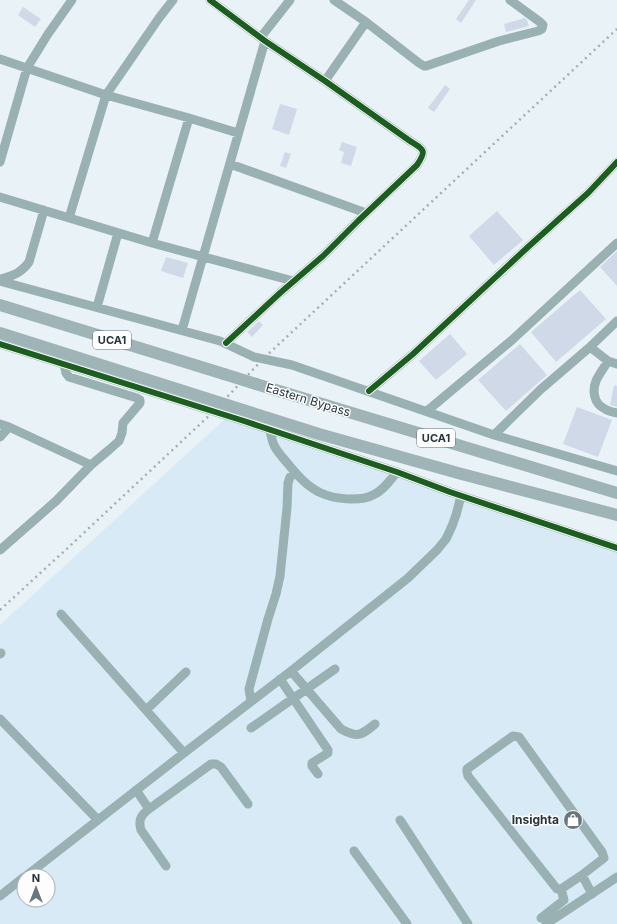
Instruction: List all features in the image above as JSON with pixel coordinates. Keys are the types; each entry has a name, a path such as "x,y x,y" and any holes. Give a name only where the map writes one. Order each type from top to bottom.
{"main road":[{"name":"Eastern Bypass","path":"0,305 617,493"},
{"path":"0,333 319,434 617,515"}],"street":[{"path":"0,162 27,68 48,34 72,0"},
{"path":"69,218 106,95 173,0"},
{"path":"210,0 263,39 422,148 423,151 422,157 416,165 323,256 226,343"},
{"path":"182,330 230,164 263,39 290,0"},
{"path":"334,0 424,66 429,66 498,41 542,29 543,25 540,22 510,0"},
{"path":"325,81 366,22"},
{"path":"0,59 106,95 238,133"},
{"path":"152,243 189,118"},
{"path":"369,391 413,354 522,252 588,193 617,162"},
{"path":"230,164 366,213"},
{"path":"0,197 152,243 294,281"},
{"path":"0,280 16,274 23,270 26,266 44,210"},
{"path":"97,307 118,233"},
{"path":"427,412 512,340 617,243"},
{"path":"0,280 220,340 254,357 292,365 494,434 617,471"},
{"path":"494,434 540,390 615,325"},
{"path":"0,344 169,397 398,472 461,496 617,548"},
{"path":"590,346 608,361 617,364"},
{"path":"608,361 596,381 594,391 595,399 603,409 617,413"},
{"path":"0,550 56,501 91,465 119,441 122,433 123,422 140,403 140,400 137,398 69,376 66,373 64,364"},
{"path":"0,437 5,426 91,465"},
{"path":"270,430 275,448 295,473 306,483 321,493 356,499 373,496 398,472"},
{"path":"251,701 249,689 280,576 288,483 290,477 295,473"},
{"path":"37,868 251,701 292,671 408,578 437,550 446,539 456,515 461,496"},
{"path":"61,614 184,753"},
{"path":"252,728 335,669"},
{"path":"292,671 341,729 350,733 359,734 364,733 375,724"},
{"path":"146,710 186,672"},
{"path":"280,679 328,750 328,753 312,763 312,766 318,774"},
{"path":"0,719 98,820"},
{"path":"513,736 519,737 602,852 604,858 582,876 561,889 557,889 519,842 467,772 467,769 513,736"},
{"path":"166,866 139,825 143,814 149,808 211,764 221,766 248,804"},
{"path":"136,790 149,808"},
{"path":"400,820 468,924"},
{"path":"354,851 407,924"},
{"path":"582,876 592,894"},
{"path":"543,921 592,894 617,877"},
{"path":"0,896 16,884"},
{"path":"543,921 564,900 561,889"}],"shaded area":[{"path":"227,417 617,549 617,924 0,924 0,625"}],"building":[{"path":"469,0 476,0 461,23 456,19"},
{"path":"23,7 41,19 35,27 18,15"},
{"path":"525,18 529,26 506,32 504,24"},
{"path":"445,85 450,89 434,112 428,108"},
{"path":"280,104 297,109 289,135 272,129"},
{"path":"342,142 357,147 351,166 341,163 344,152 339,150"},
{"path":"285,152 291,154 286,168 280,166"},
{"path":"497,211 523,240 494,265 469,236"},
{"path":"617,251 617,286 600,267"},
{"path":"166,257 188,263 183,278 161,271"},
{"path":"580,290 606,319 556,362 531,332"},
{"path":"259,321 263,325 252,337 247,332"},
{"path":"450,334 467,354 436,380 419,361"},
{"path":"520,344 547,375 506,411 478,380"},
{"path":"614,385 617,386 617,407 610,405"},
{"path":"577,407 612,420 598,457 563,444"}],"railway":[{"path":"0,610 213,412 263,359 617,29"}],"cycle path":[{"path":"210,0 265,41 418,146 423,153 417,165 323,256 226,343"},
{"path":"369,391 413,354 588,193 617,162"},
{"path":"0,344 244,421 617,548"}],"place":[{"name":"Insighta","path":"573,820"}]}
